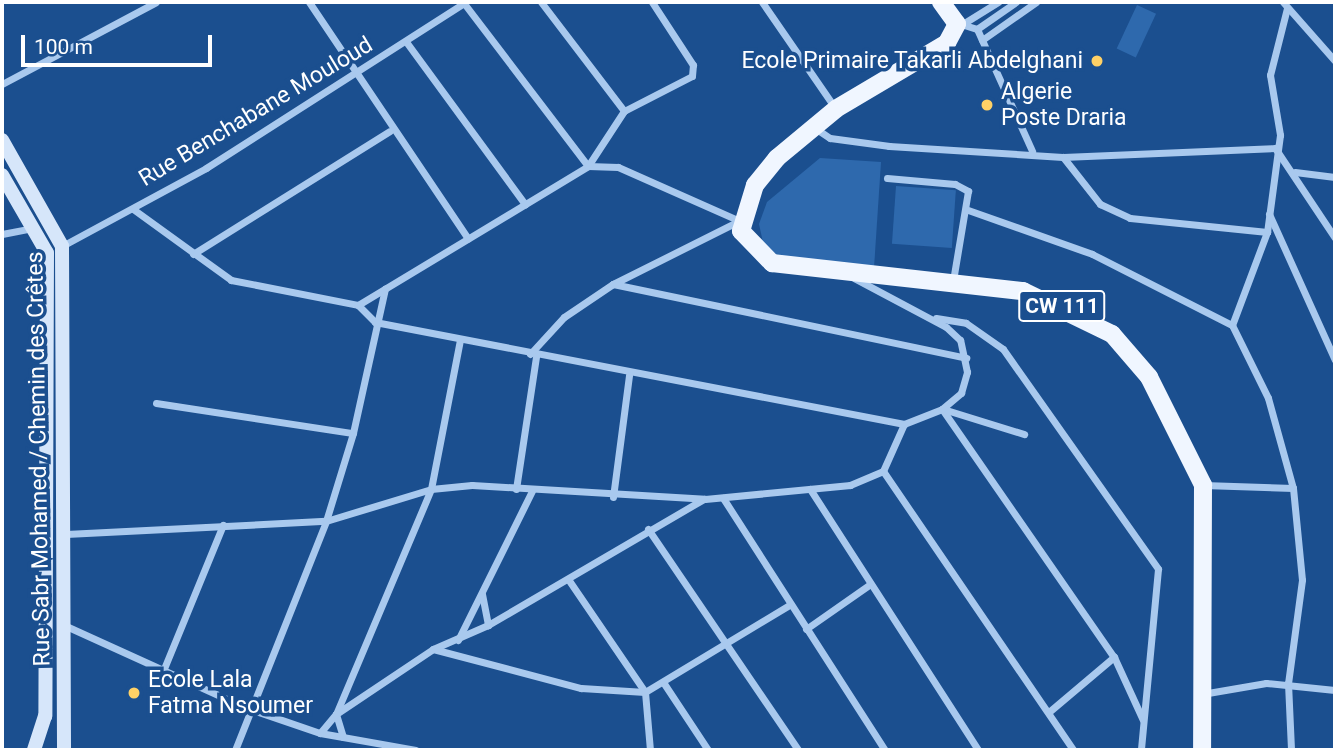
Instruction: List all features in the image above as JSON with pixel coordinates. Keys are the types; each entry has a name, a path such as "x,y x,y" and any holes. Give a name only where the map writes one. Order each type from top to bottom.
{"main road":[{"path":"740,220 755,185 836,109 939,49 960,24 942,2"},
{"name":"Rue Sabr Mohamed / Chemin des Crêtes","path":"2,140 62,246 66,534 64,750"},
{"path":"2,175 47,253 45,716 34,750 64,750"},
{"name":"CW 111","path":"740,220 748,244 772,263 844,273 953,281 1023,291 1112,334 1149,377 1203,485 1202,750"}],"street":[{"path":"2,84 153,2"},
{"path":"309,2 390,131 468,239"},
{"path":"464,2 588,166"},
{"name":"Rue Benchabane Mouloud","path":"62,246 133,209 407,43 464,2"},
{"path":"541,2 624,111"},
{"path":"358,305 588,166 624,111 694,71 652,2"},
{"path":"762,2 836,109"},
{"path":"960,24 998,2"},
{"path":"977,29 1016,2"},
{"path":"982,40 1036,2"},
{"path":"1285,5 1335,59"},
{"path":"1232,326 1267,232 1275,148 1280,135 1270,75 1285,5"},
{"path":"960,24 977,29 1032,151"},
{"path":"407,43 525,204"},
{"path":"815,128 830,138 889,146 1032,151 1063,157 1275,148"},
{"path":"193,254 390,131"},
{"path":"1275,148 1295,172 1335,238"},
{"path":"1063,157 1100,204 1130,218 1267,232"},
{"path":"588,166 618,167 713,214 740,220"},
{"path":"1295,172 1335,177"},
{"path":"887,178 964,187 968,210 953,281"},
{"path":"133,209 231,280 358,305 375,323 629,375 904,424 942,409 961,393 966,358 960,341 932,317 844,273"},
{"path":"968,210 1082,250 1232,326 1268,398 1293,488 1302,580 1288,683 1292,750"},
{"path":"1269,213 1335,360"},
{"path":"516,489 533,354 564,317 613,284 740,220"},
{"path":"2,234 34,227"},
{"path":"613,284 966,358"},
{"path":"235,750 247,708 326,521 354,433 375,323 385,289"},
{"path":"932,317 966,323 1003,349 1158,569 1141,750"},
{"path":"344,737 336,714 431,489 460,341"},
{"path":"613,497 629,375"},
{"path":"156,402 354,433"},
{"path":"942,409 1114,657 1143,720"},
{"path":"942,409 1024,434"},
{"path":"66,534 223,524 326,521 431,489 516,489 613,497 705,499 850,485 883,471 904,424"},
{"path":"883,471 1050,711 1073,750"},
{"path":"1203,485 1293,488"},
{"path":"810,489 869,585 978,750"},
{"path":"446,653 458,640 533,491"},
{"path":"723,498 885,750"},
{"path":"320,733 336,714 433,649 488,625 648,529 705,499"},
{"path":"163,671 223,524"},
{"path":"648,529 728,642 798,750"},
{"path":"568,579 645,692 650,750"},
{"path":"807,629 869,585"},
{"path":"481,594 488,625"},
{"path":"433,649 581,688 645,692 791,604"},
{"path":"66,626 247,708 320,733 416,750"},
{"path":"1050,711 1114,657"},
{"path":"663,682 708,750"},
{"path":"1202,694 1288,683 1335,690"}],"shaded area":[{"path":"1137,5 1156,14 1136,57 1117,49"},
{"path":"820,158 881,162 874,268 788,261 764,247 759,224 767,202"},
{"path":"896,186 956,190 952,248 892,244"}],"place":[{"name":"Ecole Primaire Takarli Abdelghani","path":"1097,61"},
{"name":"Algerie Poste Draria","path":"987,105"},
{"name":"Ecole Lala Fatma Nsoumer","path":"134,693"}]}
